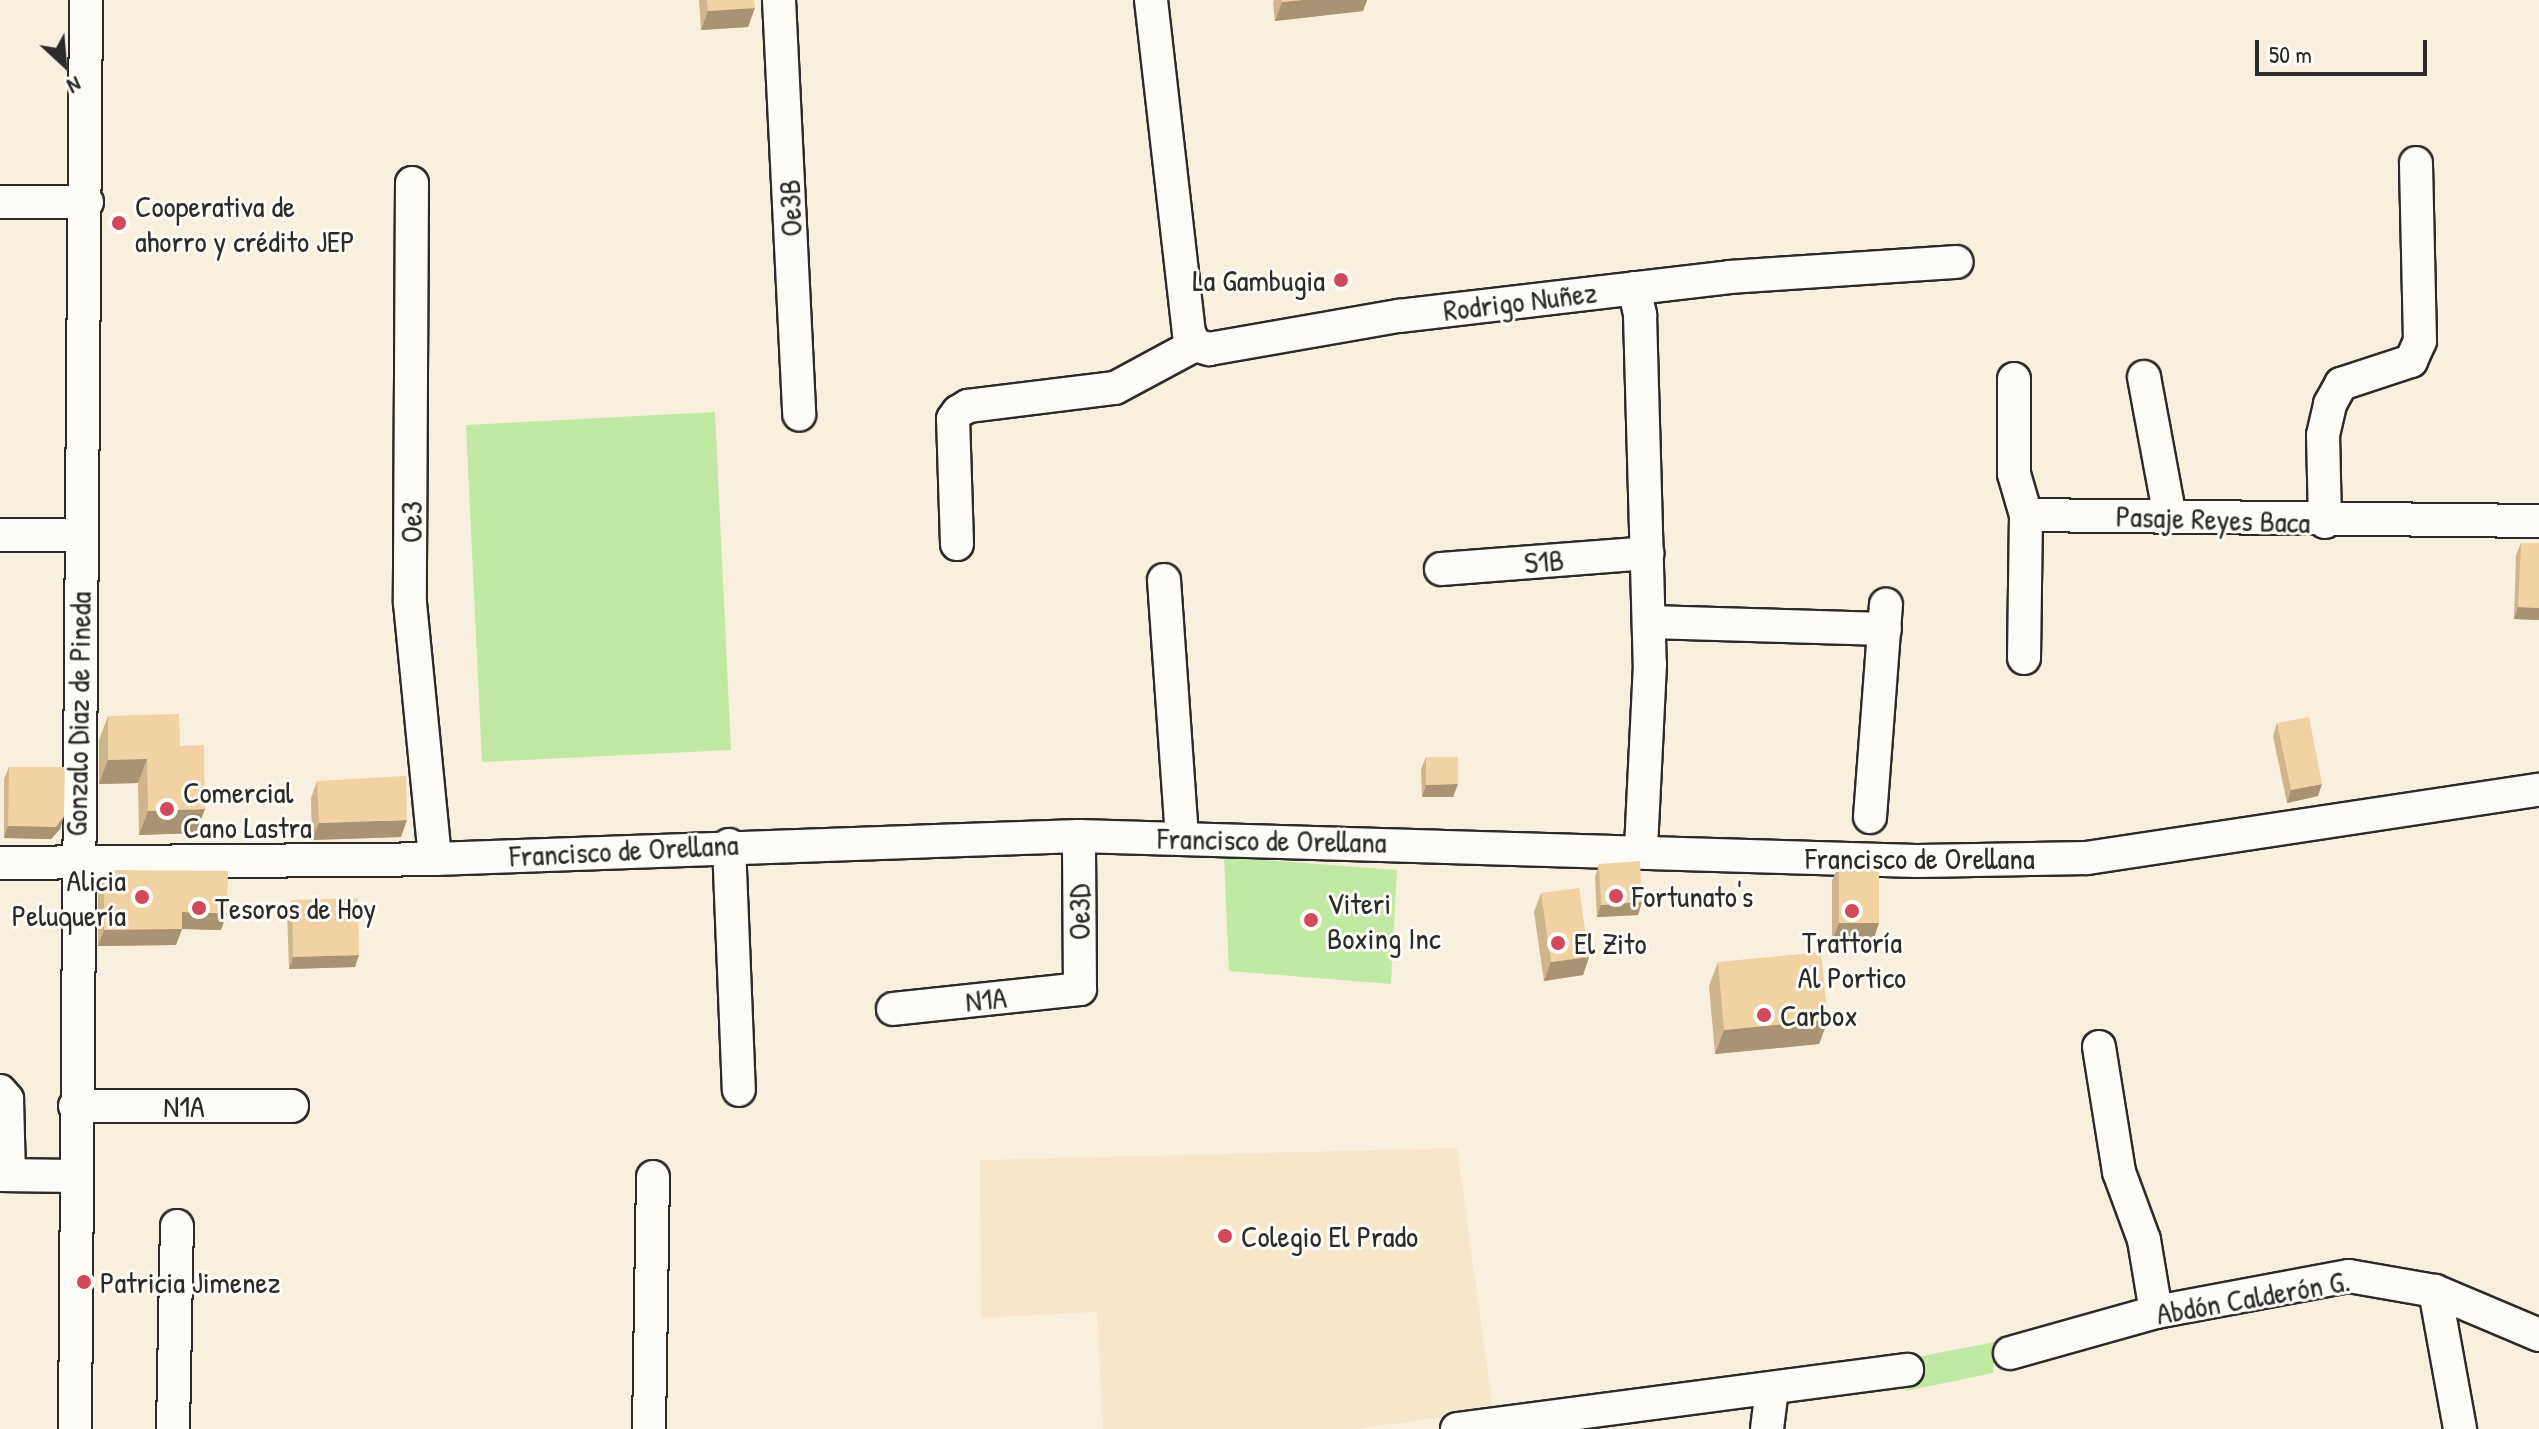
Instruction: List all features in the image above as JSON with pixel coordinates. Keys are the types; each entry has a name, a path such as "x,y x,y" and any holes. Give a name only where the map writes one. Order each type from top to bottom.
{"street":[{"name":"Gonzalo Diaz de Pineda","path":"75,1429 76,866 87,202 86,0"},
{"name":"Oe3B","path":"779,0 799,415"},
{"path":"957,544 953,419 958,412 968,406 1115,388 1195,345 1189,333 1151,0"},
{"path":"2325,522 2323,435 2335,394 2341,384 2365,372 2411,361 2420,341 2416,163"},
{"name":"Oe3","path":"412,183 410,603 435,859"},
{"path":"0,202 87,202"},
{"path":"1634,288 1957,262"},
{"name":"Rodrigo Nuñez","path":"1195,345 1209,349 1399,316 1634,288 1640,315 1649,622 1641,851"},
{"path":"2144,377 2170,517"},
{"path":"2014,379 2014,474 2026,515 2024,658"},
{"name":"Pasaje Reyes Baca","path":"2026,515 2325,522 2539,521"},
{"path":"0,535 80,535"},
{"name":"S1B","path":"1441,569 1647,553"},
{"path":"1164,580 1182,837"},
{"path":"1649,622 1886,617 1870,817"},
{"name":"Francisco de Orellana","path":"0,863 76,866 435,859 729,845 1079,836 1917,861 2087,858 2539,790"},
{"name":"Oe3D","path":"1079,836 1080,989"},
{"path":"729,845 739,1090"},
{"name":"N1A","path":"893,1009 1080,989"},
{"path":"2099,1047 2119,1172 2144,1240 2156,1312"},
{"path":"0,1091 7,1099 4,1175 75,1176"},
{"name":"N1A","path":"75,1106 292,1106"},
{"path":"649,1429 653,1177"},
{"path":"173,1429 177,1226"},
{"name":"Abdón Calderón G.","path":"2010,1353 2156,1312 2349,1276 2435,1291 2539,1335"},
{"path":"2435,1291 2460,1429"},
{"path":"1457,1429 1907,1370"},
{"path":"1767,1429 1772,1389"}],"shaded area":[{"name":"Colegio El Prado","path":"1457,1148 1493,1410 1356,1429 1103,1429 1097,1312 981,1318 980,1160"}],"green space":[{"path":"715,412 731,750 482,762 466,425"},
{"name":"Viteri Boxing Inc","path":"1224,857 1397,870 1391,984 1229,971"},
{"path":"1995,1342 1993,1373 1906,1391 1906,1359"}],"building":[{"path":"707,0 754,0 755,8 708,11"},
{"path":"2521,543 2539,543 2539,608 2518,607"},
{"path":"179,714 180,746 204,745 205,809 148,811 147,759 108,760 108,716"},
{"path":"2309,717 2322,784 2291,790 2277,723"},
{"path":"1426,757 1458,757 1458,784 1426,785"},
{"path":"9,767 65,767 64,816 56,827 8,826"},
{"path":"406,776 407,820 319,823 317,781"},
{"name":"Fortunato's","path":"1640,861 1642,902 1601,905 1599,864"},
{"path":"1879,862 1879,923 1839,923 1839,863"},
{"path":"112,870 228,871 227,913 182,912 182,929 104,930 104,875"},
{"path":"1579,888 1589,957 1551,962 1541,893"},
{"path":"358,898 359,955 293,957 292,900"},
{"path":"1821,952 1828,1020 1724,1030 1718,962"}],"place":[{"name":"Cooperativa de ahorro y crédito JEP","path":"119,223"},
{"name":"La Gambugia","path":"1341,280"},
{"name":"Comercial Cano Lastra","path":"167,809"},
{"name":"Fortunato's","path":"1616,896"},
{"name":"Alicia Peluquería","path":"142,897"},
{"name":"Tesoros de Hoy","path":"199,908"},
{"name":"Trattoría Al Portico","path":"1852,911"},
{"name":"Viteri Boxing Inc","path":"1311,920"},
{"name":"El Zito","path":"1558,943"},
{"name":"Carbox","path":"1764,1015"},
{"name":"Colegio El Prado","path":"1225,1236"},
{"name":"Patricia Jimenez","path":"84,1282"}]}
